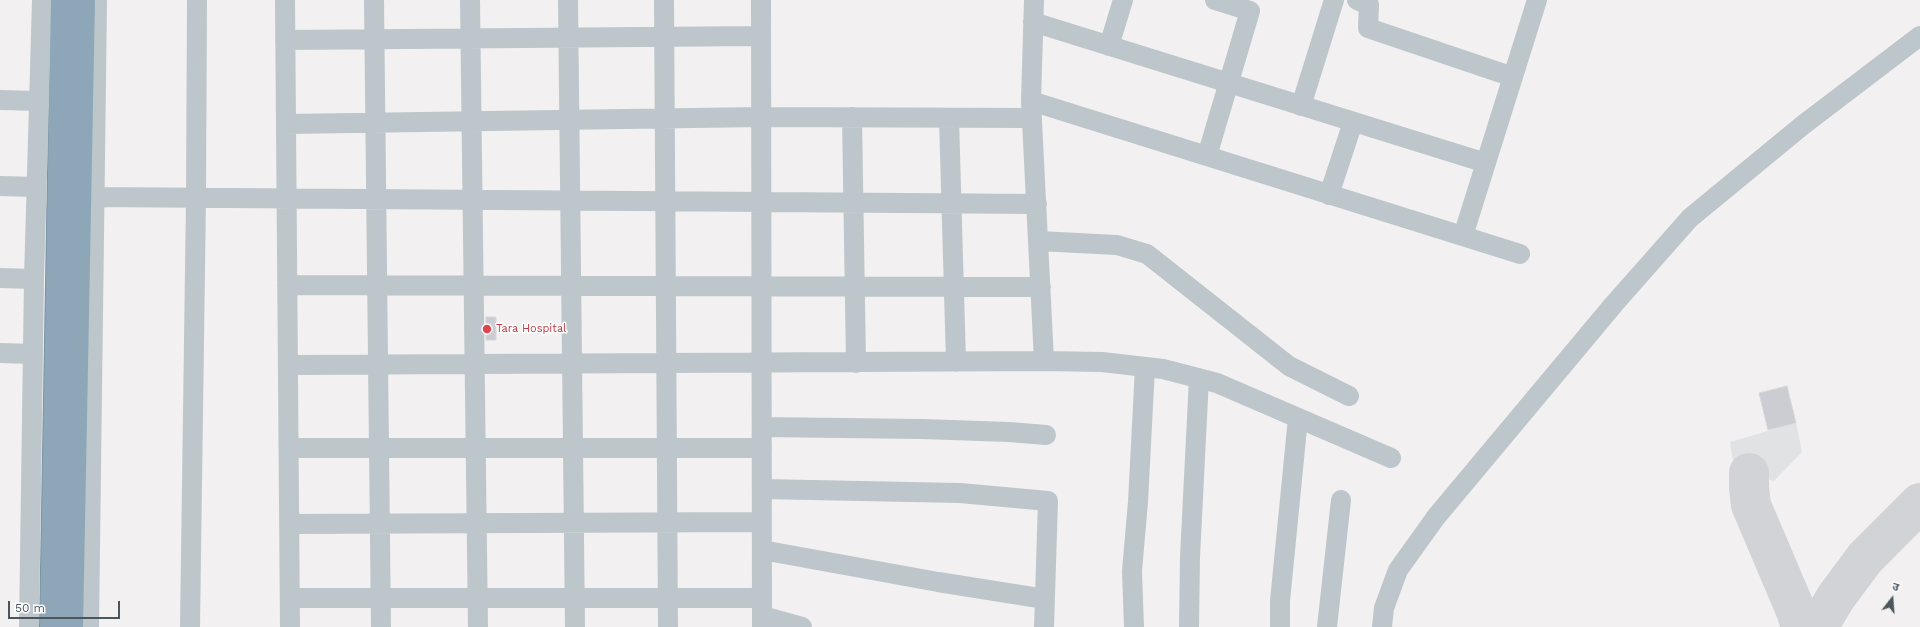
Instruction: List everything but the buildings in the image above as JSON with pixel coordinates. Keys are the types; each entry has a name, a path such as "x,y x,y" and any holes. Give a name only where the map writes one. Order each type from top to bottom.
{"highway":[{"path":"50,627 62,0"},
{"path":"72,627 86,196 84,0"}],"street":[{"path":"29,627 32,354 42,0"},
{"path":"89,627 86,196 97,0"},
{"path":"190,627 196,198 197,0"},
{"path":"285,0 290,627"},
{"path":"374,0 381,627"},
{"path":"470,0 478,627"},
{"path":"568,0 575,627"},
{"path":"664,0 668,627"},
{"path":"761,0 762,613"},
{"path":"1034,0 1031,109 1044,361"},
{"path":"1109,46 1123,0"},
{"path":"1207,156 1250,11 1218,0"},
{"path":"1301,106 1334,0"},
{"path":"1357,0 1369,5 1368,28 1513,77"},
{"path":"1463,236 1537,0"},
{"path":"1033,22 1486,163"},
{"path":"285,40 761,36"},
{"path":"1382,627 1384,608 1398,570 1436,517 1614,304 1690,218 1803,125 1920,36"},
{"path":"0,100 39,102"},
{"path":"286,124 762,117 949,118 1031,109 1207,156 1520,254"},
{"path":"852,117 856,363"},
{"path":"949,118 956,362"},
{"path":"1329,195 1353,122"},
{"path":"0,186 36,187"},
{"path":"86,196 286,199 1037,204"},
{"path":"1038,241 1117,245 1147,254 1288,366 1349,396"},
{"path":"0,278 34,279"},
{"path":"287,285 1041,287"},
{"path":"0,353 32,354"},
{"path":"288,366 1044,361 1102,362 1164,369 1217,383 1391,458"},
{"path":"1134,627 1132,570 1138,502 1145,367"},
{"path":"1189,627 1190,557 1199,378"},
{"path":"1280,627 1280,601 1298,418"},
{"path":"762,427 922,429 1009,432 1046,435"},
{"path":"288,448 762,448"},
{"path":"762,489 960,493 1048,501 1044,627"},
{"path":"1327,627 1340,500"},
{"path":"289,524 762,522"},
{"path":"762,550 938,582 1045,598"},
{"path":"290,598 668,598 762,613 802,627"}],"shaded area":[{"path":"1796,423 1802,452 1774,481 1734,468 1730,442"}],"taxiway":[{"path":"1749,473 1751,505 1796,611 1801,627"},
{"path":"1818,627 1836,597 1865,558 1920,503"}],"place":[{"name":"Tara Hospital","path":"487,329"}]}
